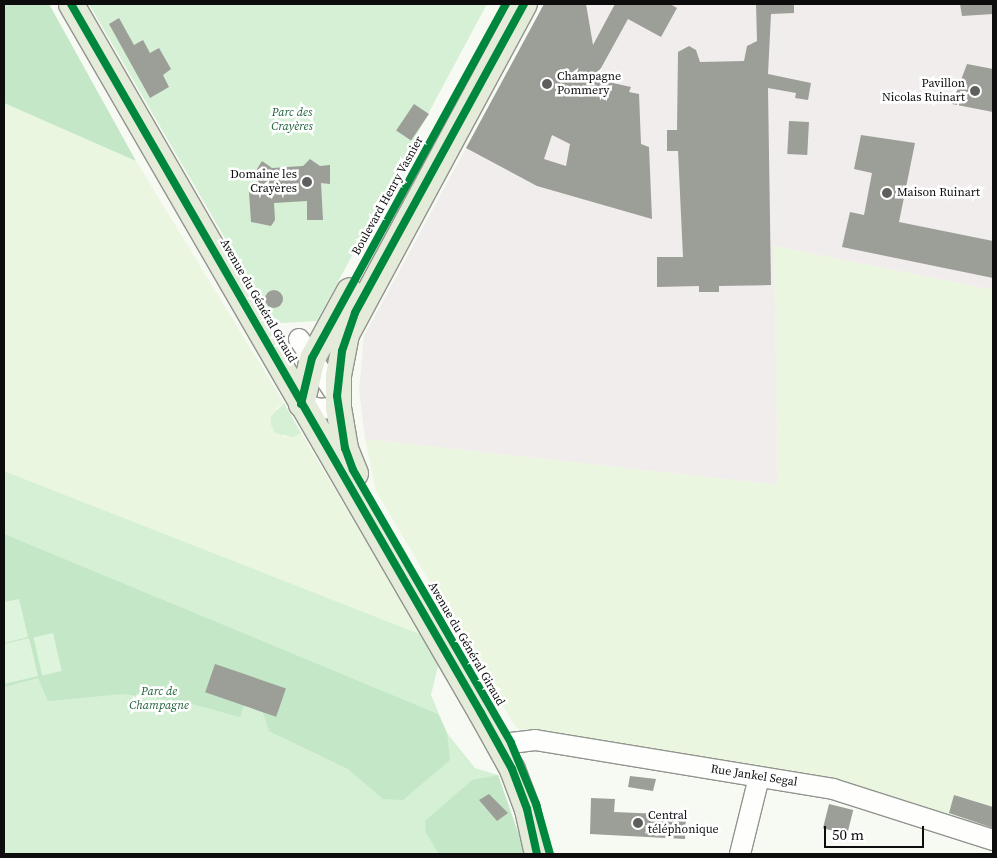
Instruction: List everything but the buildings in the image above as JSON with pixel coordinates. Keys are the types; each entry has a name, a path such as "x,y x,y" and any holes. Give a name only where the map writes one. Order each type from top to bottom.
{"main road":[{"name":"Avenue du Général Giraud","path":"71,4 284,370 301,404 512,769 526,809 536,854"},
{"name":"Boulevard Henry Vasnier","path":"301,404 312,358 506,4"},
{"path":"338,402 344,343 355,314 524,4"},
{"name":"Avenue du Général Giraud","path":"338,402 345,448 362,488 516,754 550,854"}],"street":[{"path":"284,370 299,339 338,402 320,410 301,404"},
{"name":"Rue Jankel Segal","path":"516,754 535,740 846,792 993,840"},
{"path":"740,854 759,777"}],"shaded area":[{"name":"Champagne Pommery","path":"544,4 993,4 993,290 774,246 778,485 365,439 359,390 364,336"}],"green space":[{"path":"4,4 49,4 136,161 4,103"},
{"name":"Parc des Crayères","path":"89,4 487,4 317,321 281,323 277,328"},
{"path":"4,103 136,161 284,403 276,408 284,437 301,433 422,635 4,471"},
{"path":"774,246 993,290 993,832 842,784 516,728 376,491 365,439 778,485"},
{"path":"284,403 301,433 293,437 275,433 271,425 271,416"},
{"name":"Parc de Champagne","path":"4,471 422,635 439,662 431,695 447,733 475,768 498,775 526,854 4,854"},
{"path":"4,534 438,714 447,733 450,760 403,800 383,799 348,769 269,731 263,712 244,705 240,717 185,702 123,694 48,701 38,678 4,687"},
{"path":"19,599 28,637 4,643 4,602"},
{"path":"53,633 62,671 42,675 34,637"},
{"path":"29,638 38,676 4,684 4,644"},
{"path":"498,775 525,854 439,854 426,833 425,821 472,780"}],"cycle path":[{"path":"71,4 512,769 527,809 537,854"},
{"path":"301,404 312,358 506,4"},
{"path":"524,4 355,313 342,351 337,396 345,448 353,470 511,743 536,804 550,854"}],"place":[{"name":"Champagne Pommery","path":"547,84"},
{"name":"Pavillon Nicolas Ruinart","path":"975,91"},
{"name":"Domaine les Crayères","path":"307,182"},
{"name":"Maison Ruinart","path":"887,193"},
{"name":"Central téléphonique","path":"638,823"}]}
